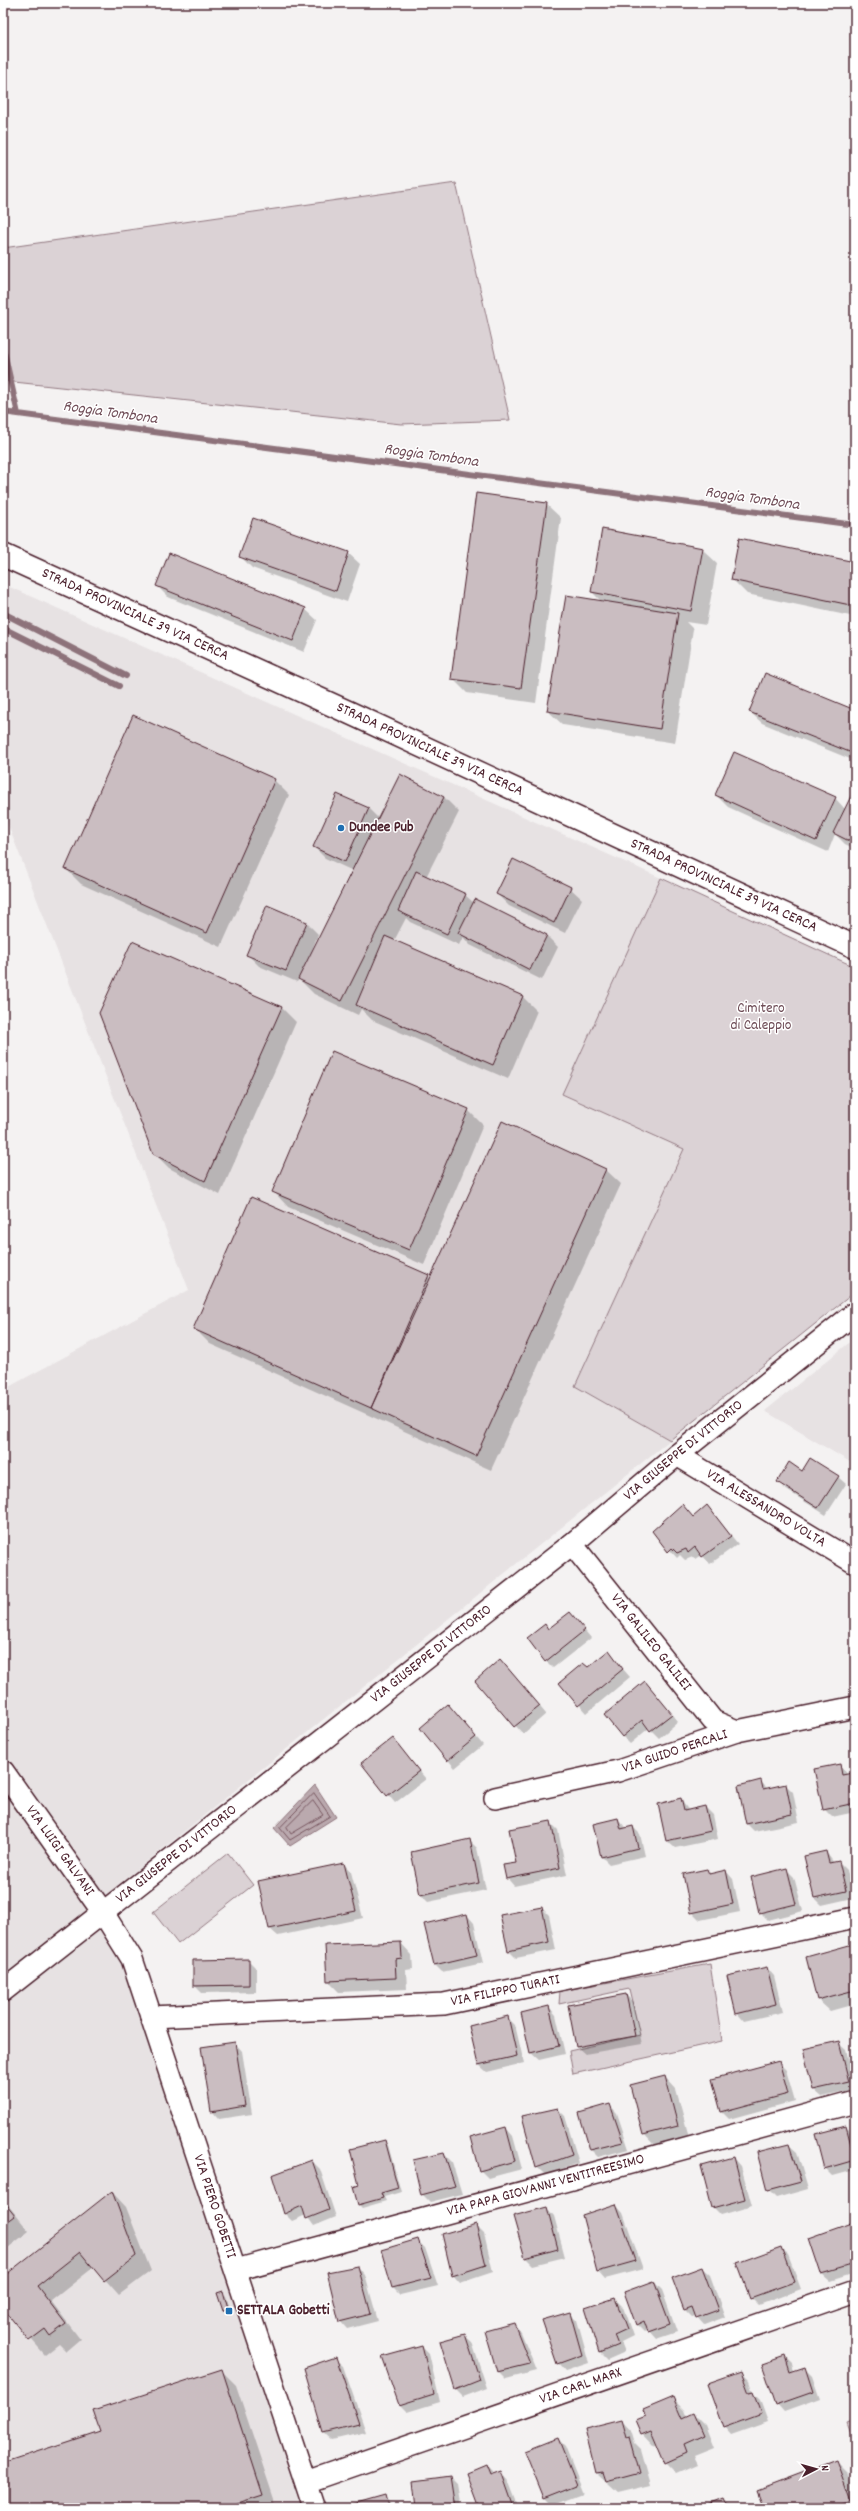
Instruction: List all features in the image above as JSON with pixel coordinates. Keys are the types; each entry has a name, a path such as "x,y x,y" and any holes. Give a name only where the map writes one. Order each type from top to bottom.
{"main road":[{"name":"STRADA PROVINCIALE 39 VIA CERCA","path":"3,556 350,713 855,947"}],"street":[{"name":"VIA GIUSEPPE DI VITTORIO","path":"3,1990 572,1544 677,1455 855,1312"},
{"name":"VIA ALESSANDRO VOLTA","path":"677,1455 855,1563"},
{"name":"VIA GALILEO GALILEI","path":"572,1544 713,1721 737,1731"},
{"name":"VIA GUIDO PERCALI","path":"495,1798 618,1771 737,1731 855,1707"},
{"name":"VIA LUIGI GALVANI","path":"3,1770 102,1911"},
{"name":"VIA PIERO GOBETTI","path":"102,1911 132,1959 314,2508"},
{"name":"VIA FILIPPO TURATI","path":"151,2017 444,2004 855,1918"},
{"name":"VIA PAPA GIOVANNI VENTITREESIMO","path":"236,2270 855,2102"},
{"name":"VIA CARL MARX","path":"306,2482 855,2291"}],"shaded area":[{"path":"3,584 661,878 562,1094 685,1149 575,1386 670,1440 88,1909 123,1961 301,2508 3,2508 3,1390 189,1290 3,812"},
{"path":"855,1338 855,1465 765,1411"}],"green space":[{"path":"456,183 510,420 401,424 5,381 3,371 3,248"},
{"name":"Cimitero di Caleppio","path":"661,878 855,967 855,1292 670,1440 575,1386 684,1149 562,1094"},
{"path":"228,1853 253,1885 178,1944 153,1912"},
{"path":"710,1964 722,2041 573,2074 569,2051 640,2035 629,1989 559,2004 560,1991"},
{"path":"855,2420 855,2445 847,2423"}],"water":[{"path":"315,1785 336,1817 290,1846 274,1828"}],"building":[{"path":"476,493 547,503 521,688 451,679"},
{"path":"253,518 349,552 336,591 239,557"},
{"path":"602,529 703,548 691,611 591,592"},
{"path":"739,538 855,562 855,606 731,580"},
{"path":"169,553 306,608 293,641 156,586"},
{"path":"566,595 678,613 660,729 547,711"},
{"path":"765,673 855,710 855,745 852,753 749,712"},
{"path":"133,715 275,779 207,933 65,869"},
{"path":"734,752 836,797 816,841 715,795"},
{"path":"400,774 444,797 342,1001 298,979"},
{"name":"Dundee Pub","path":"337,794 369,808 345,862 313,847"},
{"path":"852,794 855,795 855,844 833,833"},
{"path":"513,859 571,887 554,923 496,894"},
{"path":"416,871 466,894 447,934 398,911"},
{"path":"475,899 547,935 530,970 458,933"},
{"path":"267,905 307,922 286,971 246,955"},
{"path":"385,936 523,996 493,1065 356,1005"},
{"path":"132,941 282,1007 205,1181 153,1154 99,1013"},
{"path":"332,1051 469,1109 409,1250 272,1192"},
{"path":"502,1121 606,1169 476,1456 371,1408"},
{"path":"251,1197 429,1275 371,1408 193,1329"},
{"path":"810,1458 839,1476 818,1508 777,1482 789,1462 802,1471"},
{"path":"682,1504 693,1517 707,1505 731,1536 702,1557 695,1547 688,1553 686,1549 677,1553 672,1548 668,1552 652,1531"},
{"path":"570,1612 585,1630 545,1662 527,1638 545,1624 548,1629"},
{"path":"609,1650 623,1669 578,1706 559,1683 583,1663 588,1667"},
{"path":"500,1659 540,1706 514,1727 475,1681"},
{"path":"645,1681 672,1714 650,1731 642,1720 622,1737 604,1715"},
{"path":"448,1704 476,1737 447,1761 420,1728"},
{"path":"393,1738 419,1771 387,1796 361,1763"},
{"path":"840,1764 842,1775 853,1773 855,1803 823,1810 814,1769"},
{"path":"761,1780 763,1789 786,1784 792,1814 746,1824 738,1786"},
{"path":"681,1798 684,1811 705,1806 711,1831 666,1841 658,1804"},
{"path":"618,1818 621,1829 633,1826 638,1848 601,1857 593,1824"},
{"path":"551,1821 560,1868 506,1879 503,1865 516,1863 509,1829"},
{"path":"470,1839 479,1883 420,1895 411,1852"},
{"path":"826,1851 829,1863 839,1861 846,1891 814,1898 804,1856"},
{"path":"344,1863 356,1911 269,1929 258,1881"},
{"path":"787,1868 796,1904 759,1913 751,1877"},
{"path":"707,1869 709,1874 726,1870 733,1904 691,1913 683,1874"},
{"path":"542,1907 549,1942 508,1951 500,1915"},
{"path":"467,1914 477,1955 434,1965 424,1924"},
{"path":"401,1942 402,1958 395,1959 396,1978 327,1981 325,1945"},
{"path":"853,1944 855,1990 817,2000 806,1957"},
{"path":"249,1959 249,1985 193,1986 193,1960"},
{"path":"767,1967 776,2004 736,2014 727,1976"},
{"path":"626,1994 635,2036 576,2047 568,2005"},
{"path":"549,2006 559,2046 530,2053 521,2013"},
{"path":"508,2016 517,2056 478,2065 469,2026"},
{"path":"839,2041 849,2082 813,2090 803,2049"},
{"path":"235,2042 245,2106 211,2112 201,2047"},
{"path":"779,2061 788,2094 721,2112 712,2079"},
{"path":"665,2076 678,2126 643,2135 630,2085"},
{"path":"610,2104 623,2142 590,2150 579,2113"},
{"path":"558,2108 572,2155 536,2168 522,2116"},
{"path":"846,2126 855,2160 824,2169 815,2134"},
{"path":"506,2127 515,2161 479,2171 470,2137"},
{"path":"385,2140 398,2188 381,2193 383,2198 358,2205 353,2187 359,2185 350,2149"},
{"path":"789,2144 801,2182 767,2191 757,2152"},
{"path":"444,2153 455,2186 421,2195 413,2160"},
{"path":"734,2157 745,2199 712,2208 701,2166"},
{"path":"312,2160 329,2210 306,2219 302,2206 284,2214 272,2175"},
{"path":"112,2191 136,2256 104,2281 80,2252 37,2286 66,2324 50,2336 45,2329 29,2341 3,2308 3,2277"},
{"path":"3,2201 15,2216 3,2225"},
{"path":"616,2204 636,2261 597,2272 582,2215"},
{"path":"547,2207 558,2249 525,2258 513,2216"},
{"path":"851,2223 855,2234 855,2264 821,2274 809,2238"},
{"path":"476,2224 486,2265 452,2276 442,2234"},
{"path":"418,2239 431,2278 392,2288 381,2250"},
{"path":"781,2247 794,2282 750,2298 737,2263"},
{"path":"358,2266 371,2314 339,2322 327,2272"},
{"path":"702,2267 718,2310 696,2318 692,2307 684,2310 672,2278"},
{"path":"654,2281 670,2324 648,2332 644,2321 636,2325 624,2292"},
{"path":"223,2291 228,2309 223,2311 217,2293"},
{"path":"615,2298 627,2329 614,2335 618,2345 599,2353 585,2308"},
{"path":"570,2312 582,2355 557,2364 542,2320"},
{"path":"855,2314 855,2332 850,2316"},
{"path":"514,2323 530,2364 497,2372 485,2331"},
{"path":"465,2334 480,2380 455,2390 440,2341"},
{"path":"422,2346 434,2394 399,2405 382,2357"},
{"path":"785,2356 790,2372 805,2367 813,2392 776,2405 762,2364"},
{"path":"336,2357 359,2424 323,2433 304,2368"},
{"path":"222,2369 263,2495 222,2508 3,2508 3,2463 100,2431 93,2411"},
{"path":"741,2372 749,2393 753,2392 761,2414 723,2428 707,2384"},
{"path":"674,2397 683,2418 694,2413 704,2436 684,2445 687,2453 665,2463 651,2430 641,2434 635,2420 645,2416 643,2410"},
{"path":"621,2420 626,2438 630,2437 640,2473 606,2482 603,2473 596,2474 585,2429"},
{"path":"558,2438 577,2485 544,2498 525,2451"},
{"path":"836,2460 851,2501 832,2508 764,2508 757,2490"},
{"path":"486,2465 490,2475 501,2471 513,2505 505,2508 480,2508 467,2473"},
{"path":"451,2476 456,2508 416,2508 413,2481"},
{"path":"385,2496 388,2508 354,2508 353,2505"},
{"path":"724,2499 728,2508 701,2508"}],"waterway":[{"path":"3,347 18,414"},
{"name":"Roggia Tombona","path":"3,412 855,525"},
{"path":"3,613 126,676"},
{"path":"3,628 119,686"}],"place":[{"name":"Dundee Pub","path":"341,828"},
{"name":"SETTALA Gobetti","path":"229,2311"}]}
